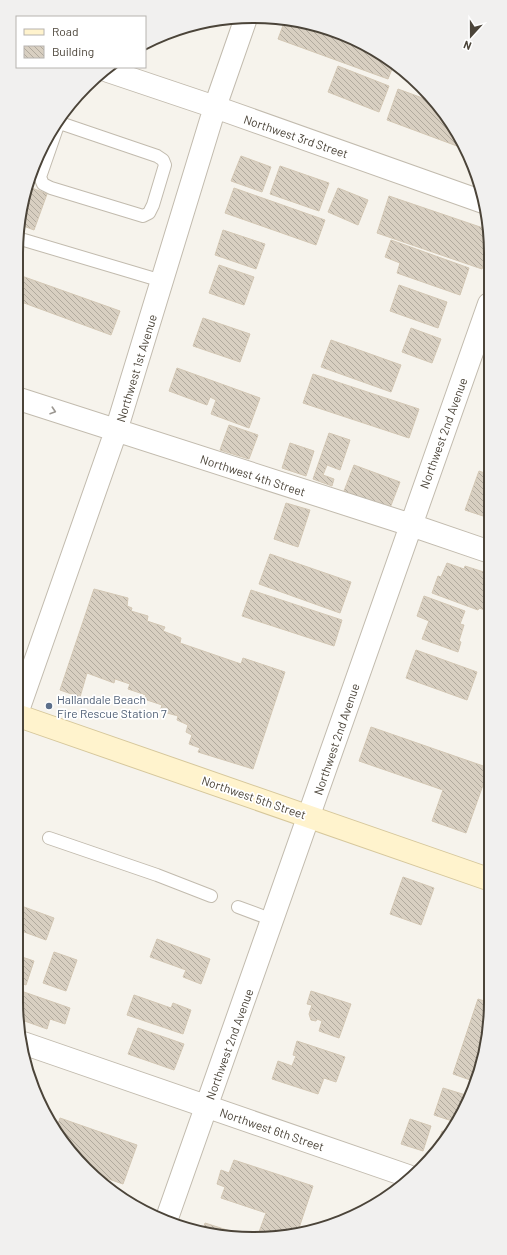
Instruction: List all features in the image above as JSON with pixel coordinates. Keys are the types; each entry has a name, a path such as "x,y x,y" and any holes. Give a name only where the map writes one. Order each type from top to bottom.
{"street":[{"name":"Northwest 1st Avenue","path":"23,696 116,431 215,107 244,23"},
{"name":"Northwest 3rd Street","path":"112,72 215,107 478,200"},
{"name":"Northwest 2nd Avenue","path":"169,1216 206,1106 310,816 484,318"},
{"name":"Northwest 4th Street","path":"23,400 484,550"},
{"name":"Northwest 5th Street","path":"23,718 310,816 484,878"},
{"name":"Northwest 6th Street","path":"27,1044 405,1175"}],"lane":[{"path":"52,141 40,177 43,184 51,188 142,216 149,213 153,205 165,165 164,160 157,156 63,124"},
{"path":"24,240 162,281"},
{"path":"49,838 157,875 211,896"},
{"path":"238,907 273,920"}],"building":[{"path":"283,25 328,35 369,54 392,69 388,79 278,39"},
{"path":"338,66 389,86 379,112 328,92"},
{"path":"398,89 423,98 445,125 457,146 387,120"},
{"path":"241,156 271,167 262,192 231,181"},
{"path":"280,166 329,183 319,211 270,194"},
{"path":"33,188 47,194 34,230 25,226"},
{"path":"234,188 325,220 316,245 225,213"},
{"path":"338,188 368,200 358,225 328,212"},
{"path":"389,196 483,228 484,263 482,269 377,233"},
{"path":"223,230 265,244 256,269 215,255"},
{"path":"391,240 469,268 460,295 397,273 400,263 385,257"},
{"path":"219,265 254,277 244,305 209,293"},
{"path":"23,276 120,311 111,335 23,303"},
{"path":"399,285 447,302 438,328 390,311"},
{"path":"203,318 250,334 240,362 193,346"},
{"path":"411,328 441,339 432,363 402,352"},
{"path":"331,340 401,365 391,392 321,367"},
{"path":"177,368 260,398 249,428 211,414 216,400 210,397 207,405 169,391"},
{"path":"313,374 419,409 409,438 303,403"},
{"path":"229,425 258,435 249,459 220,450"},
{"path":"329,433 350,440 340,470 327,465 323,475 334,479 332,486 313,479"},
{"path":"290,443 314,451 306,476 282,468"},
{"path":"354,465 400,482 390,508 344,491"},
{"path":"479,471 484,473 483,516 465,510"},
{"path":"286,503 310,510 298,547 274,539"},
{"path":"270,554 351,582 340,613 259,584"},
{"path":"447,563 464,569 465,566 484,572 484,610 479,608 478,610 432,593 438,576 441,577"},
{"path":"94,589 128,598 127,606 132,608 131,611 148,616 147,621 165,627 163,631 181,638 180,643 241,664 243,658 285,672 253,769 198,752 200,748 189,744 192,735 186,732 188,725 177,720 178,716 160,711 162,705 144,699 146,695 128,689 130,684 115,679 114,683 87,673 80,697 60,690"},
{"path":"251,590 342,620 334,646 242,616"},
{"path":"424,596 465,611 460,624 464,625 459,641 461,642 458,652 422,639 429,621 417,616"},
{"path":"416,650 477,672 467,700 406,678"},
{"path":"371,727 484,766 484,782 466,833 432,821 443,790 359,761"},
{"path":"403,877 434,888 421,925 390,914"},
{"path":"23,907 54,918 46,940 23,932"},
{"path":"157,939 210,959 201,984 183,977 186,970 150,957"},
{"path":"54,952 77,960 66,991 43,983"},
{"path":"23,957 34,961 26,985 23,984"},
{"path":"311,991 351,1004 339,1038 319,1031 322,1021 317,1019 316,1021 311,1020 309,1014 312,1005 307,1004"},
{"path":"24,992 70,1008 65,1024 50,1019 47,1029 23,1021"},
{"path":"134,995 171,1008 173,1003 191,1010 183,1034 127,1015"},
{"path":"478,999 484,1001 484,1017 480,1046 472,1076 470,1080 453,1074"},
{"path":"138,1028 184,1044 174,1070 128,1054"},
{"path":"297,1041 345,1057 336,1082 324,1078 318,1094 272,1079 278,1061 292,1066 296,1056 293,1055"},
{"path":"443,1088 464,1094 451,1121 434,1115"},
{"path":"60,1118 137,1145 123,1184 106,1178 102,1175 80,1153 58,1124"},
{"path":"410,1119 431,1126 423,1151 401,1144"},
{"path":"234,1160 313,1186 299,1228 259,1232 266,1213 221,1198 225,1187 217,1184 221,1170 229,1173"},
{"path":"205,1223 230,1231 209,1228 204,1227"}],"place":[{"name":"Hallandale Beach Fire Rescue Station 7","path":"49,706"}]}
